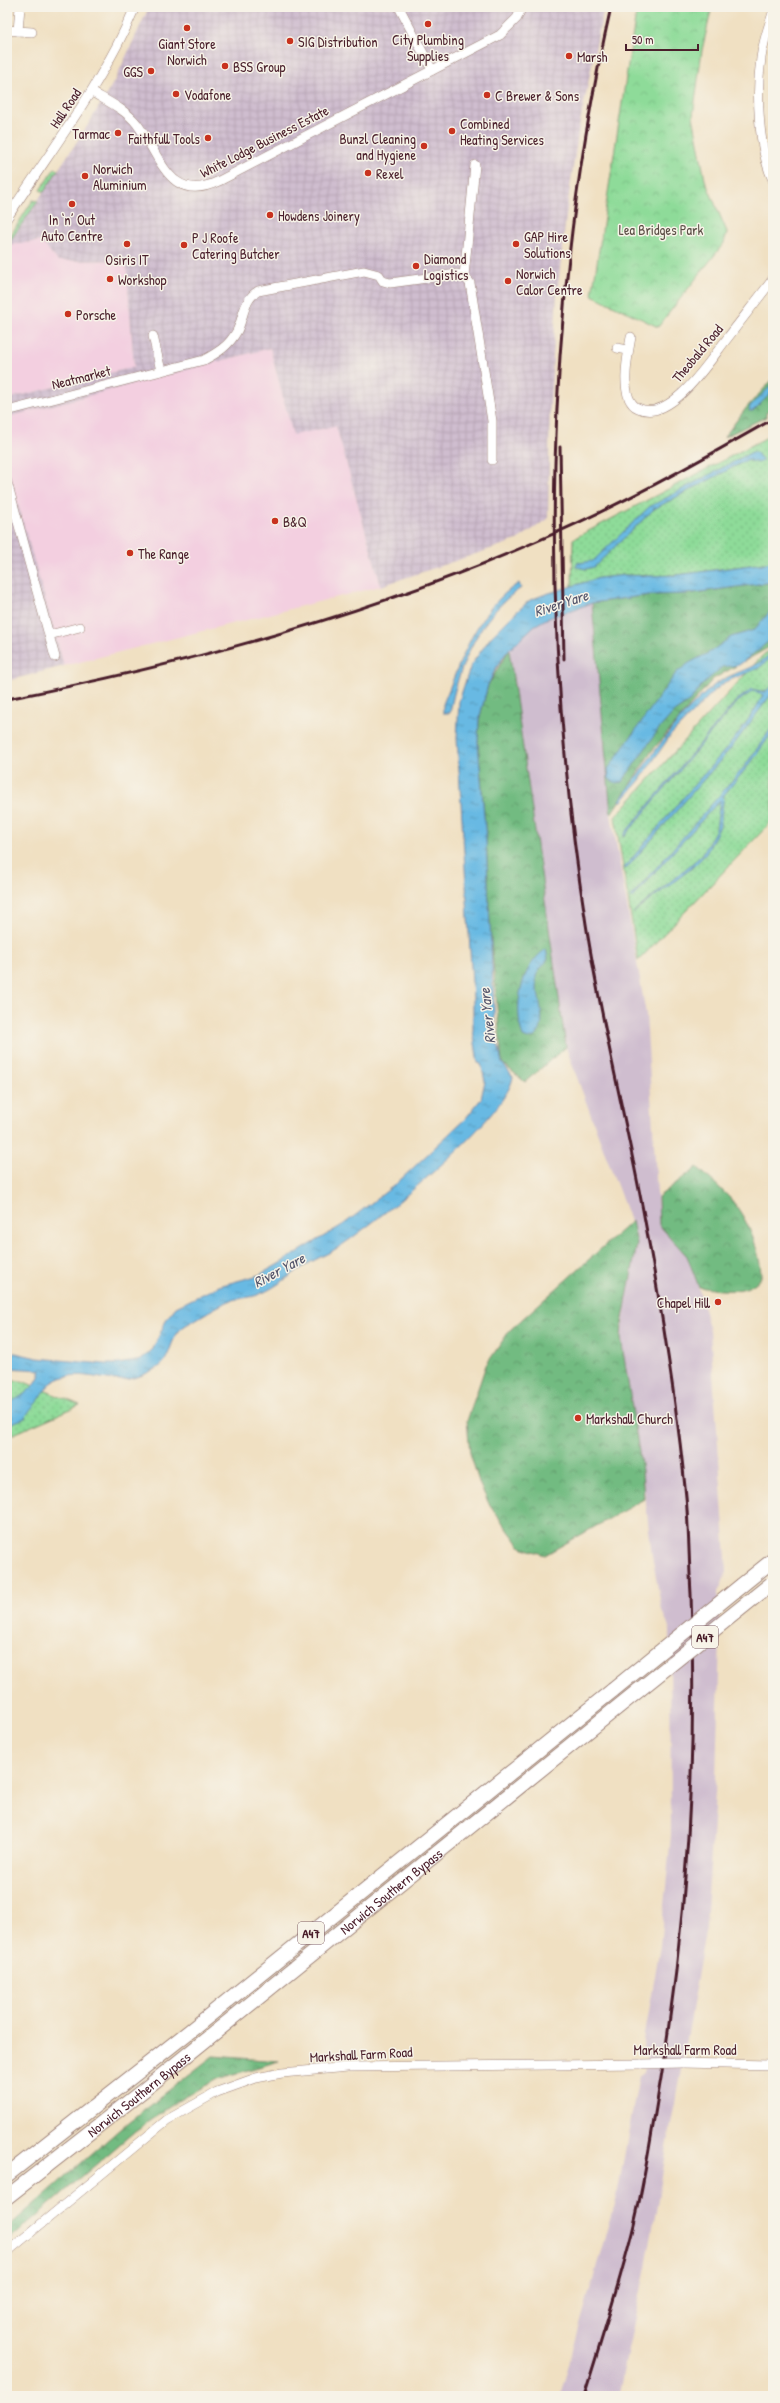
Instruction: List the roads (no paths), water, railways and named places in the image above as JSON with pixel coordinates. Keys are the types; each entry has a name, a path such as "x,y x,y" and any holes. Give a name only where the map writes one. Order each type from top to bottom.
{"highway":[{"name":"Norwich Southern Bypass","path":"7,2175 190,2031 773,1560"},
{"name":"Norwich Southern Bypass","path":"7,2197 145,2089 772,1583"},
{"name":"A47","path":"7,2164 190,2031"},
{"name":"A47","path":"7,2206 145,2089"}],"street":[{"path":"18,31 20,7"},
{"name":"Hall Road","path":"7,218 92,92 116,50 134,7"},
{"path":"399,7 432,70"},
{"name":"White Lodge Business Estate","path":"92,92 112,104 136,123 168,173 177,184 197,189 219,181 500,35 517,18 522,7"},
{"path":"773,13 761,57 759,110 763,144 773,180"},
{"path":"7,30 32,32"},
{"path":"475,165 464,276 470,284 492,420 492,460"},
{"name":"Neatmarket","path":"7,411 204,360 220,352 229,342 236,332 249,296 258,291 364,271 379,274 383,281 390,283 448,274 464,276"},
{"name":"Theobald Road","path":"631,336 628,350 626,383 628,396 632,405 639,409 646,411 656,410 670,403 694,382 773,279"},
{"path":"153,336 161,371"},
{"path":"617,348 628,350"},
{"path":"7,482 55,657"},
{"path":"7,519 16,516"},
{"path":"49,635 80,627"},
{"name":"Markshall Farm Road","path":"7,2252 167,2120 210,2095 256,2078 282,2073 348,2067 682,2063 773,2065"}],"water":[{"path":"773,384 773,391 753,411 749,411 750,406"},
{"path":"752,452 756,452 763,461 758,463 747,460 654,509 594,567 586,569 576,567 577,563 593,561 649,507"},
{"name":"River Yare","path":"773,562 773,582 686,594 649,595 592,603 546,619 534,626 506,653 495,670 488,685 479,720 478,742 486,839 495,1029 502,1063 513,1077 505,1095 488,1117 465,1142 437,1168 381,1216 339,1247 307,1264 266,1291 256,1296 235,1299 227,1302 186,1325 176,1335 162,1365 138,1377 123,1380 77,1375 61,1378 48,1386 25,1418 7,1425 7,1421 13,1417 7,1416 7,1404 23,1395 33,1386 41,1370 7,1368 7,1351 37,1358 105,1364 118,1364 141,1360 153,1349 167,1318 176,1307 219,1286 259,1275 344,1224 396,1184 466,1118 481,1099 485,1081 481,1064 478,1063 473,1030 473,999 457,738 459,701 471,665 491,637 530,600 599,578 625,575 677,575"},
{"path":"519,583 521,588 494,612 473,643 459,677 450,713 443,713 443,704 464,653 481,621 504,594"},
{"path":"773,608 773,638 739,665 722,667 701,686 690,701 674,712 658,730 622,782 616,783 609,779 608,769 676,673 689,663 710,652 731,637 754,630"},
{"path":"773,651 773,656 759,668 725,682 714,691 670,736 640,780 621,802 620,800 663,740 699,698 720,681 760,662"},
{"path":"773,685 773,692 732,747 626,869 624,868 732,741 749,719 763,695 753,691 736,703 624,837 624,834 736,701 752,689 765,692"},
{"path":"773,726 773,731 753,760 724,795 720,826 706,854 692,868 633,913 702,855 716,829 720,800 632,898 630,898 744,767"},
{"path":"546,949 548,959 539,970 536,977 542,1022 540,1030 536,1036 528,1039 523,1037 520,1025 519,1001 521,988 530,966"}],"railway":[{"path":"584,2396 615,2295 637,2214 661,2078 678,1958 684,1897 691,1776 692,1715 691,1594 686,1497 678,1428 663,1324 651,1255 638,1184 599,998 586,924 571,810 560,695 555,579 555,464 561,349 572,234 588,120 611,7"},
{"path":"7,699 142,670 209,653 275,635 407,593 471,569 596,514 685,468 773,419"},
{"path":"560,447 564,659"}],"place":[{"name":"City Plumbing Supplies","path":"428,24"},
{"name":"Giant Store Norwich","path":"187,28"},
{"name":"SIG Distribution","path":"290,41"},
{"name":"Marsh","path":"569,56"},
{"name":"BSS Group","path":"225,66"},
{"name":"GGS","path":"151,71"},
{"name":"Vodafone","path":"176,94"},
{"name":"C Brewer & Sons","path":"487,95"},
{"name":"Combined Heating Services","path":"452,131"},
{"name":"Tarmac","path":"118,133"},
{"name":"Faithfull Tools","path":"208,138"},
{"name":"Bunzl Cleaning and Hygiene","path":"424,146"},
{"name":"Rexel","path":"368,173"},
{"name":"Norwich Aluminium","path":"85,176"},
{"name":"In ‘n’ Out Auto Centre","path":"72,204"},
{"name":"Howdens Joinery","path":"270,215"},
{"name":"Osiris IT","path":"127,244"},
{"name":"GAP Hire Solutions","path":"516,244"},
{"name":"P J Roofe Catering Butcher","path":"184,245"},
{"name":"Diamond Logistics","path":"416,266"},
{"name":"Workshop","path":"110,279"},
{"name":"Norwich Calor Centre","path":"508,281"},
{"name":"Porsche","path":"68,314"},
{"name":"B&Q","path":"275,521"},
{"name":"The Range","path":"130,553"},
{"name":"Chapel Hill","path":"718,1302"},
{"name":"Markshall Church","path":"578,1418"}],"park label":[{"name":"Lea Bridges Park","path":"661,229"}]}
